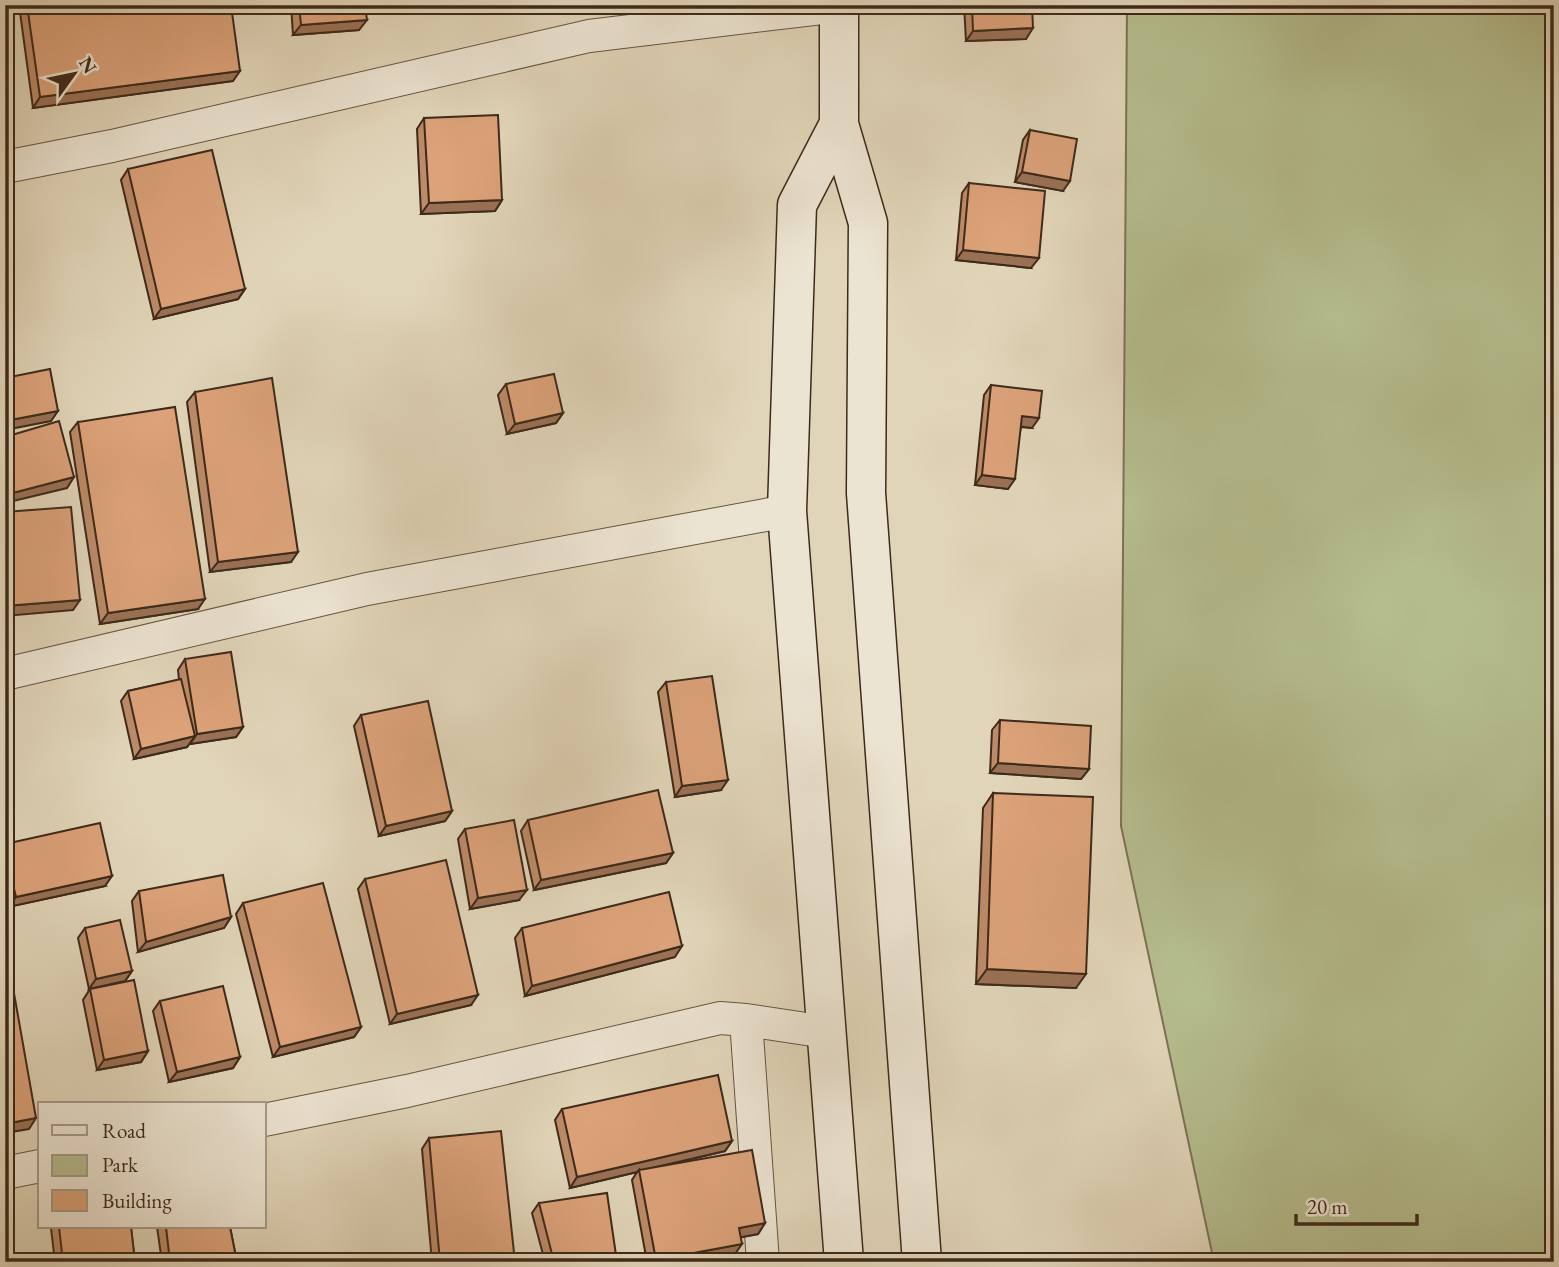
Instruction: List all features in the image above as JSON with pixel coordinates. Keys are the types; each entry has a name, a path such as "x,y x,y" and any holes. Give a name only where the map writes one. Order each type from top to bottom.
{"street":[{"path":"5,167 112,146 590,36 839,6 839,124 868,223 866,493 922,1262"},
{"path":"839,124 797,205 787,511 844,1262"},
{"path":"5,674 367,589 787,511"},
{"path":"266,1120 407,1091 720,1018 826,1031"},
{"path":"746,1020 763,1262"},
{"path":"5,1173 38,1166"}],"green space":[{"path":"1127,5 1554,5 1554,1262 1214,1262 1121,826"}],"building":[{"path":"27,5 231,5 240,71 40,97"},
{"path":"299,5 365,5 367,20 301,25"},
{"path":"972,5 1032,5 1033,28 973,31"},
{"path":"498,115 502,200 429,203 424,118"},
{"path":"1030,130 1077,139 1070,181 1022,172"},
{"path":"212,150 245,289 161,309 128,169"},
{"path":"969,183 1045,191 1039,258 963,250"},
{"path":"50,369 58,411 5,421 5,378"},
{"path":"554,374 563,413 515,424 506,384"},
{"path":"272,378 298,552 218,562 195,392"},
{"path":"991,385 1042,391 1039,418 1022,416 1015,479 982,475"},
{"path":"175,407 205,599 108,613 78,422"},
{"path":"59,421 74,477 5,495 5,437"},
{"path":"71,507 80,600 5,606 5,512"},
{"path":"231,652 243,727 197,734 185,659"},
{"path":"712,676 728,780 682,786 666,682"},
{"path":"181,679 195,736 141,749 128,691"},
{"path":"428,701 452,811 386,826 361,715"},
{"path":"1000,720 1091,726 1089,769 998,763"},
{"path":"658,790 673,853 541,880 528,820"},
{"path":"993,793 1093,797 1086,974 987,969"},
{"path":"514,820 527,890 478,898 465,829"},
{"path":"100,823 112,876 16,897 5,844"},
{"path":"446,860 478,995 397,1014 365,879"},
{"path":"223,875 231,917 146,942 139,891"},
{"path":"323,883 361,1027 280,1047 243,903"},
{"path":"669,892 682,946 532,986 522,928"},
{"path":"120,920 132,971 96,979 85,928"},
{"path":"5,942 36,1118 5,1124"},
{"path":"134,980 148,1051 104,1060 90,989"},
{"path":"223,986 240,1057 177,1072 160,1001"},
{"path":"718,1075 732,1141 577,1177 562,1109"},
{"path":"501,1131 515,1262 440,1262 429,1138"},
{"path":"752,1150 765,1223 739,1228 742,1244 656,1260 639,1170"},
{"path":"607,1193 617,1262 554,1262 539,1203"},
{"path":"59,1228 131,1228 135,1262 63,1262"},
{"path":"166,1228 230,1228 237,1262 170,1262"}]}
